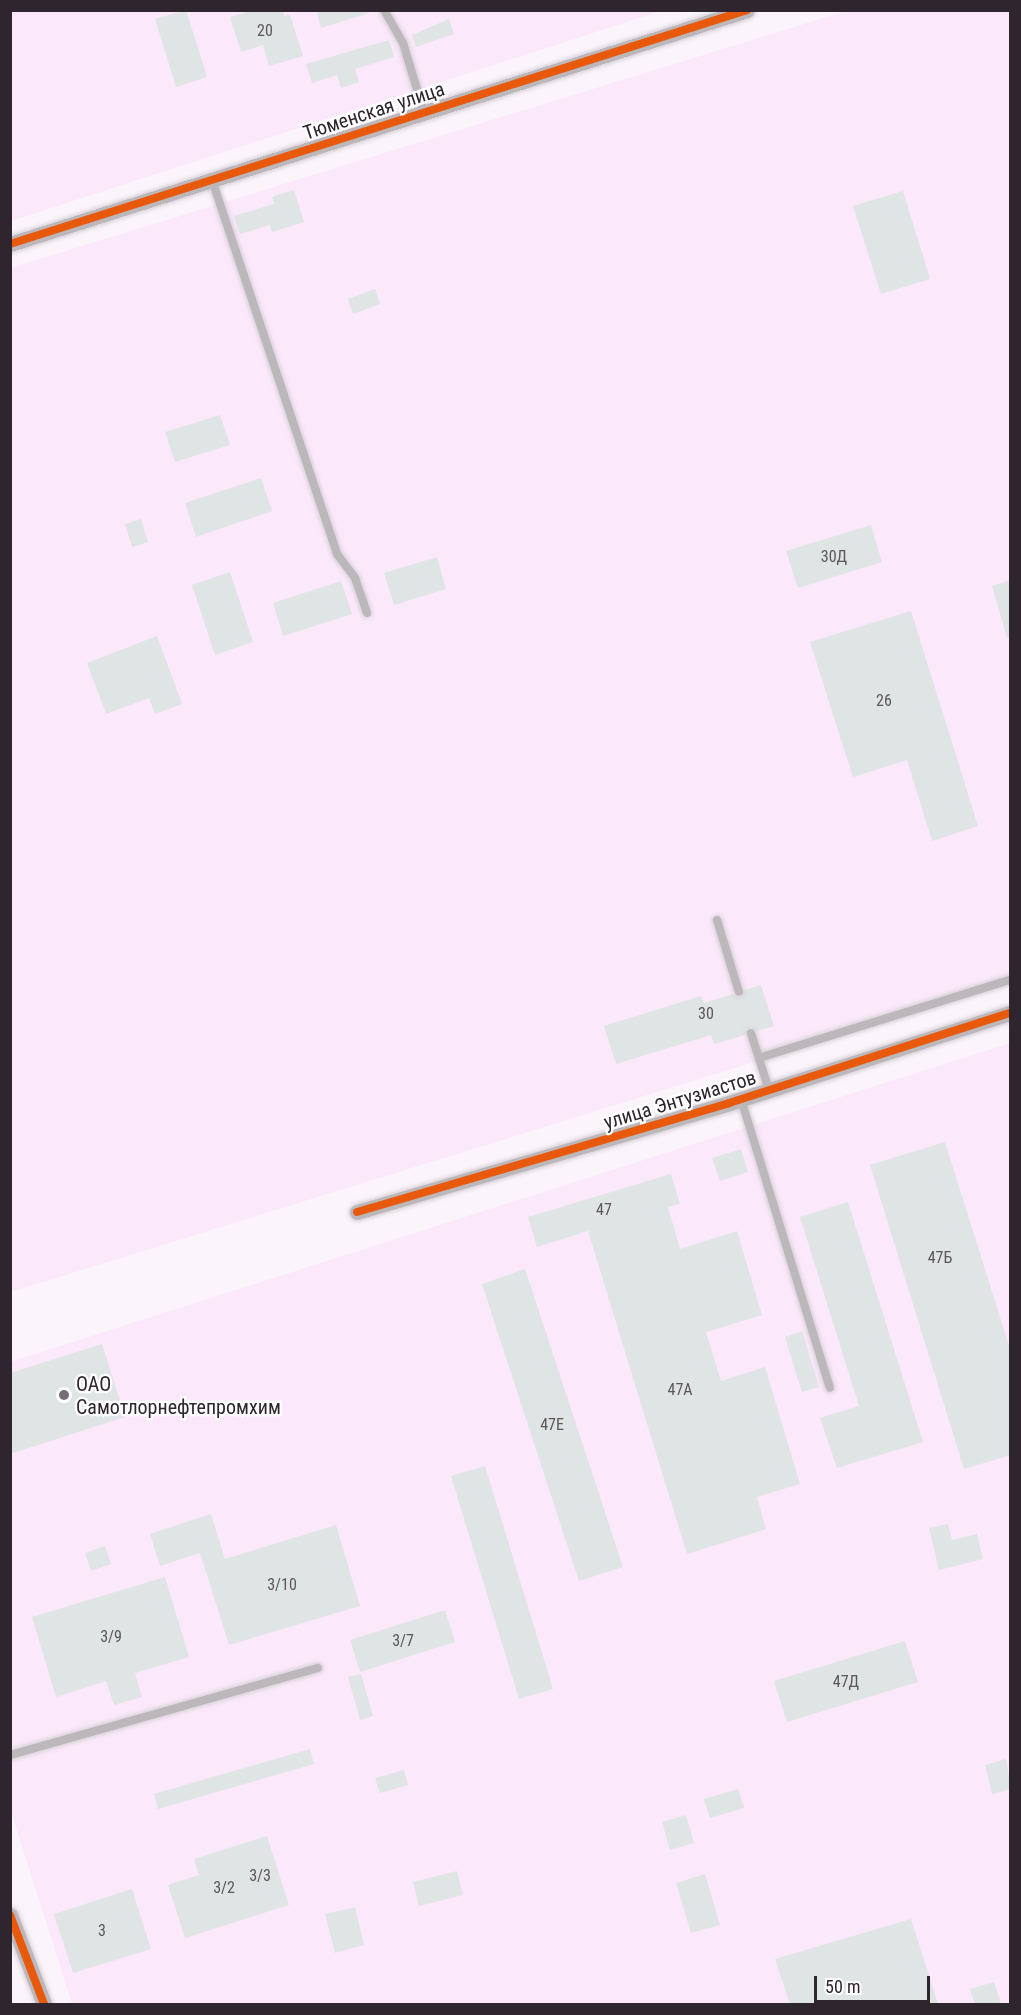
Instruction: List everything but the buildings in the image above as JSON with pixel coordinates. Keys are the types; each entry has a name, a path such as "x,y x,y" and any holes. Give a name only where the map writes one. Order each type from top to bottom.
{"street":[{"name":"Тюменская улица","path":"10,244 747,10"},
{"name":"улица Энтузиастов","path":"357,1212 741,1099 1011,1013"},
{"path":"10,1915 44,2004"}],"lane":[{"path":"384,10 403,43 424,112"},
{"path":"212,180 337,554 355,578 367,613"},
{"path":"717,920 739,992"},
{"path":"759,1059 1011,980"},
{"path":"751,1033 769,1090"},
{"path":"741,1099 830,1388"},
{"path":"10,1755 318,1668"}],"shaded area":[{"path":"11,10 661,11 11,221"},
{"path":"846,11 1010,11 1010,983 11,1292 10,268"},
{"path":"1010,1043 1010,2004 72,2004 11,1812 10,1362"}],"cycle path":[{"path":"10,244 747,10"},
{"path":"357,1212 729,1103 1010,1013"},
{"path":"10,1915 44,2004"}],"place":[{"name":"ОАО Самотлорнефтепромхим","path":"64,1395"}]}
